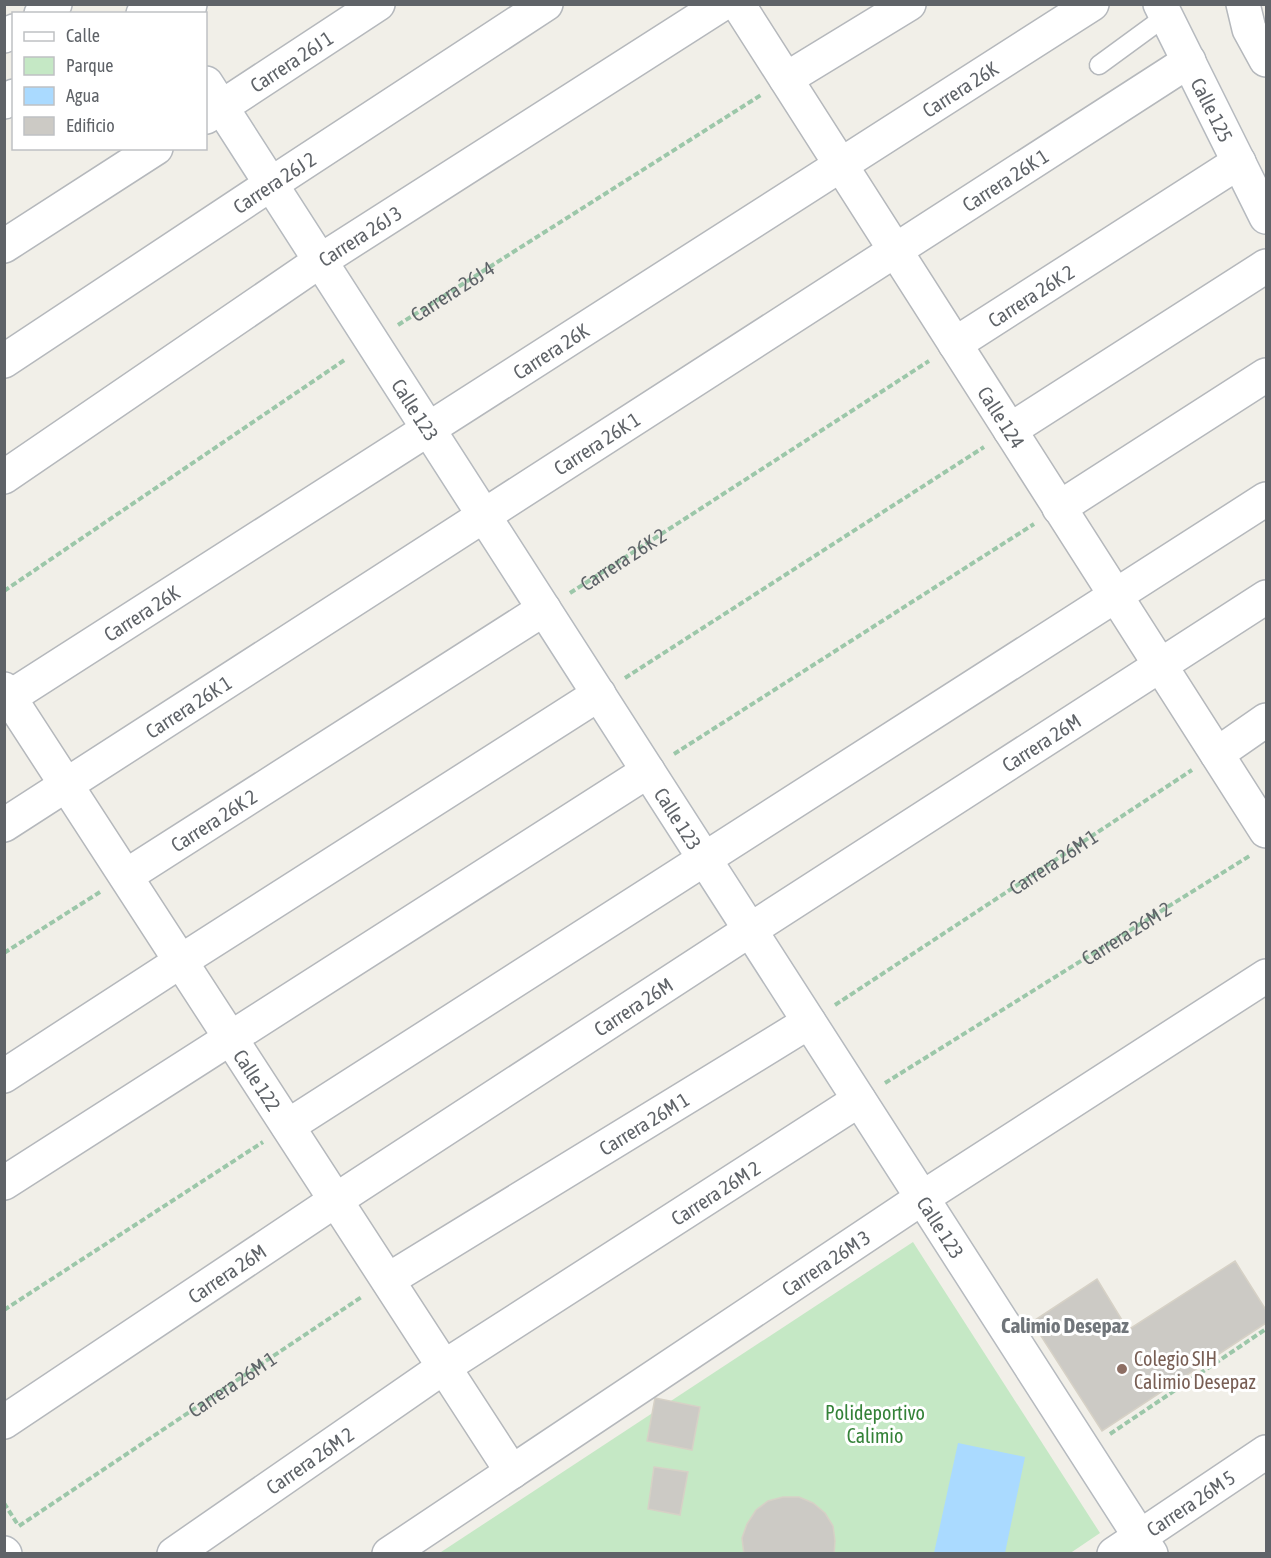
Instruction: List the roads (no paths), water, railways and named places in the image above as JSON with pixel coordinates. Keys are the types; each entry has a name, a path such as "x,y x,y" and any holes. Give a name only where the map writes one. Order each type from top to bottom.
{"street":[{"name":"Carrera 26J 1","path":"211,102 378,4"},
{"name":"Carrera 26J 2","path":"4,361 546,4"},
{"name":"Carrera 26J 3","path":"4,477 320,261 722,4"},
{"name":"Calle 124","path":"738,4 1217,754 1262,841"},
{"path":"786,79 909,4"},
{"name":"Carrera 26K","path":"7,693 429,430 1092,4"},
{"path":"1243,4 1249,29 1266,60"},
{"name":"Calle 125","path":"1163,10 1266,217"},
{"name":"Carrera 26K 1","path":"4,825 1189,62"},
{"name":"Calle 123","path":"211,102 271,184 1085,1451 1135,1548"},
{"path":"4,246 153,150"},
{"name":"Carrera 26K 2","path":"955,344 1239,162"},
{"path":"1010,430 1266,266"},
{"path":"1059,508 1266,375"},
{"path":"288,1126 1266,499"},
{"name":"Carrera 26M","path":"4,1422 336,1200 1266,597"},
{"name":"Carrera 26K 2","path":"126,876 544,609"},
{"name":"Calle 122","path":"7,693 512,1472"},
{"path":"4,1076 599,694"},
{"path":"1217,754 1266,720"},
{"path":"4,1183 648,771"},
{"name":"Carrera 26M 3","path":"389,1554 922,1198 1266,976"},
{"name":"Carrera 26M 1","path":"388,1280 809,1022"},
{"name":"Carrera 26M 2","path":"174,1554 444,1367 859,1100"},
{"name":"Carrera 26M 5","path":"1135,1548 1266,1452"}],"lane":[{"path":"1099,65 1163,10"}],"water":[{"path":"958,1443 1025,1457 1005,1553 934,1553"}],"place":[{"name":"Colegio SIH Calimio Desepaz","path":"1122,1369"}],"district":[{"name":"Calimio Desepaz","path":"1065,1325"}],"park label":[{"name":"Polideportivo Calimio","path":"875,1424"}]}
